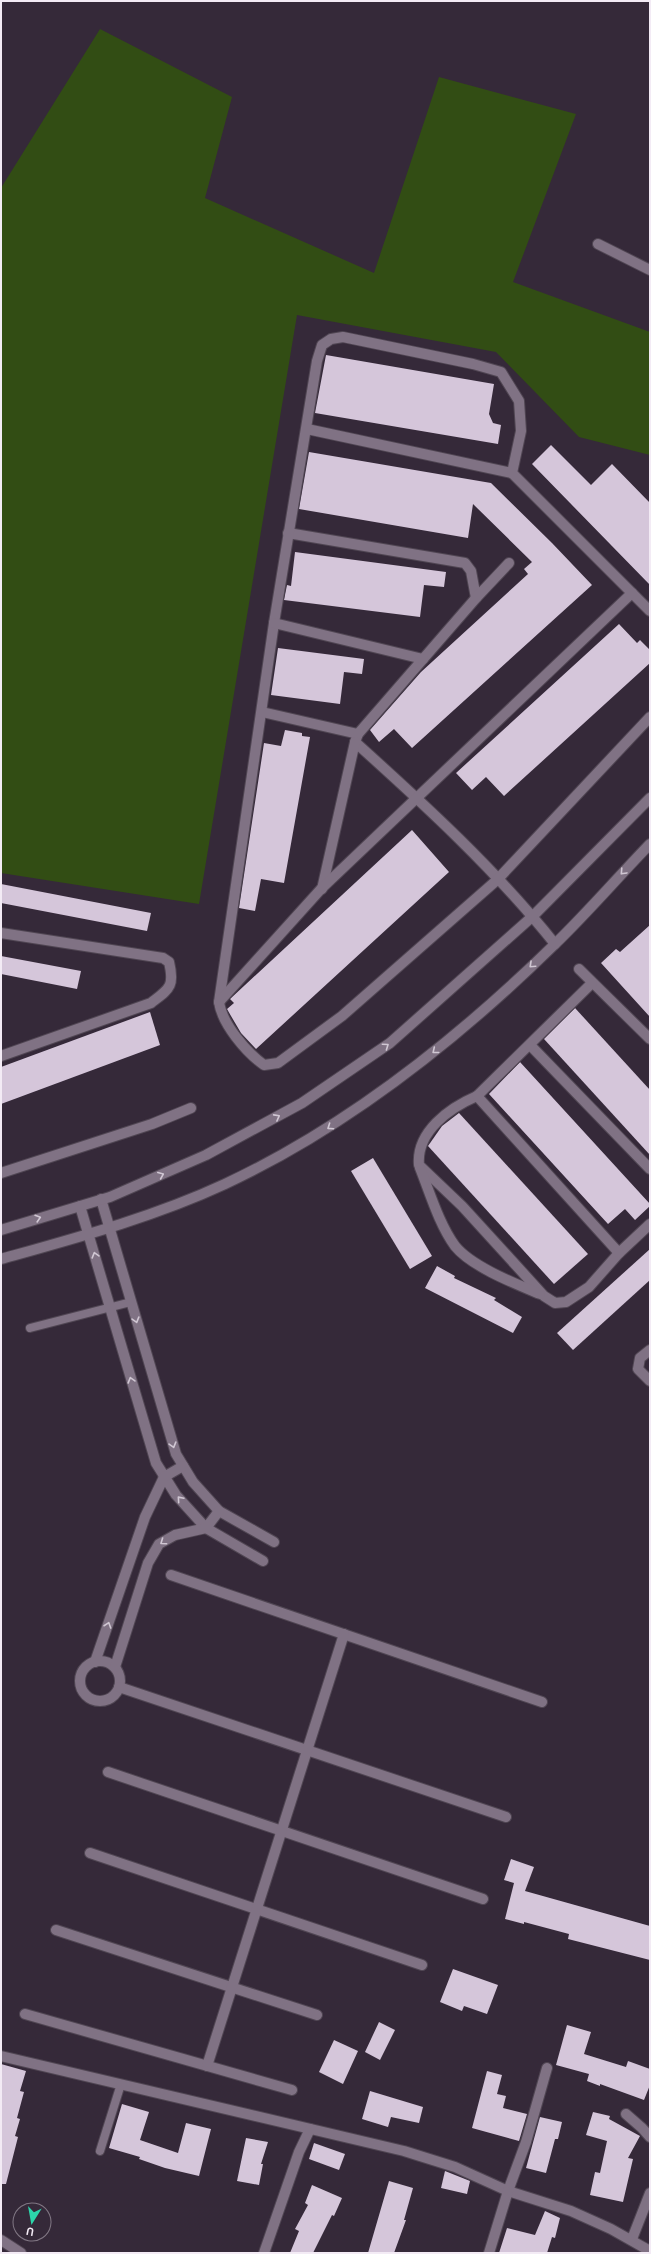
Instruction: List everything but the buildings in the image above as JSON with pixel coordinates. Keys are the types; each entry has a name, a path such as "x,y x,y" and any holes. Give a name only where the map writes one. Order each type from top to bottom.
{"street":[{"path":"598,244 650,270"},
{"path":"512,474 521,431 519,401 501,372 473,364 343,337 331,339 322,345 288,533 238,863 219,1002 224,1021 257,1060 264,1065 278,1063 342,1016 497,880 650,717"},
{"path":"307,429 512,474 650,611"},
{"path":"288,533 465,563 471,571 476,598"},
{"path":"321,889 356,738 476,598 509,563"},
{"path":"219,1002 321,889 632,593"},
{"path":"274,624 423,659"},
{"path":"262,712 356,738 533,916 555,944"},
{"path":"1,1230 102,1199 206,1155 302,1103 390,1043 533,916 650,798"},
{"path":"1,1259 110,1229 225,1184 326,1130 413,1068 467,1024 555,944 650,844"},
{"path":"1,933 163,958 169,962 172,980 169,988 151,1003 1,1056"},
{"path":"579,969 650,1039"},
{"path":"592,983 477,1096 462,1103 447,1113 423,1139 418,1154 419,1165 436,1209 455,1246 466,1256 502,1278 544,1296 555,1303 566,1302 589,1287 619,1253 650,1224"},
{"path":"530,1045 650,1169"},
{"path":"1,1049 13,1052"},
{"path":"477,1096 619,1253"},
{"path":"1,1174 152,1124 191,1108"},
{"path":"419,1165 462,1206 544,1296"},
{"path":"102,1199 176,1454 194,1482 219,1511 274,1542"},
{"path":"80,1206 156,1463 176,1495 206,1528 263,1561"},
{"path":"650,1350 640,1358 638,1369 650,1381"},
{"path":"95,1662 145,1517 164,1477 183,1466"},
{"path":"115,1667 102,1661 89,1664 81,1675 82,1689 86,1695 91,1699 105,1700 116,1693 119,1687 120,1680 115,1667 148,1562 159,1544 175,1535 206,1528 219,1511"},
{"path":"171,1575 542,1702"},
{"path":"207,2066 344,1634"},
{"path":"119,1687 506,1817"},
{"path":"108,1772 483,1899"},
{"path":"90,1853 422,1965"},
{"path":"56,1930 317,2014"},
{"path":"25,2014 292,2090"},
{"path":"1,2056 404,2151 455,2167 508,2190 571,2211 632,2239 650,2251"},
{"path":"489,2253 508,2190 526,2142 547,2068"},
{"path":"626,2114 650,2137"},
{"path":"264,2253 300,2152 310,2129"},
{"path":"632,2239 650,2193"},
{"path":"1,2240 20,2253"}],"lane":[{"path":"30,1328 131,1302"},
{"path":"100,2151 121,2084"}],"green space":[{"path":"100,29 232,97 205,198 374,273 439,77 576,114 513,282 650,332 650,455 579,437 496,352 297,315 199,904 1,873 1,188"}]}
